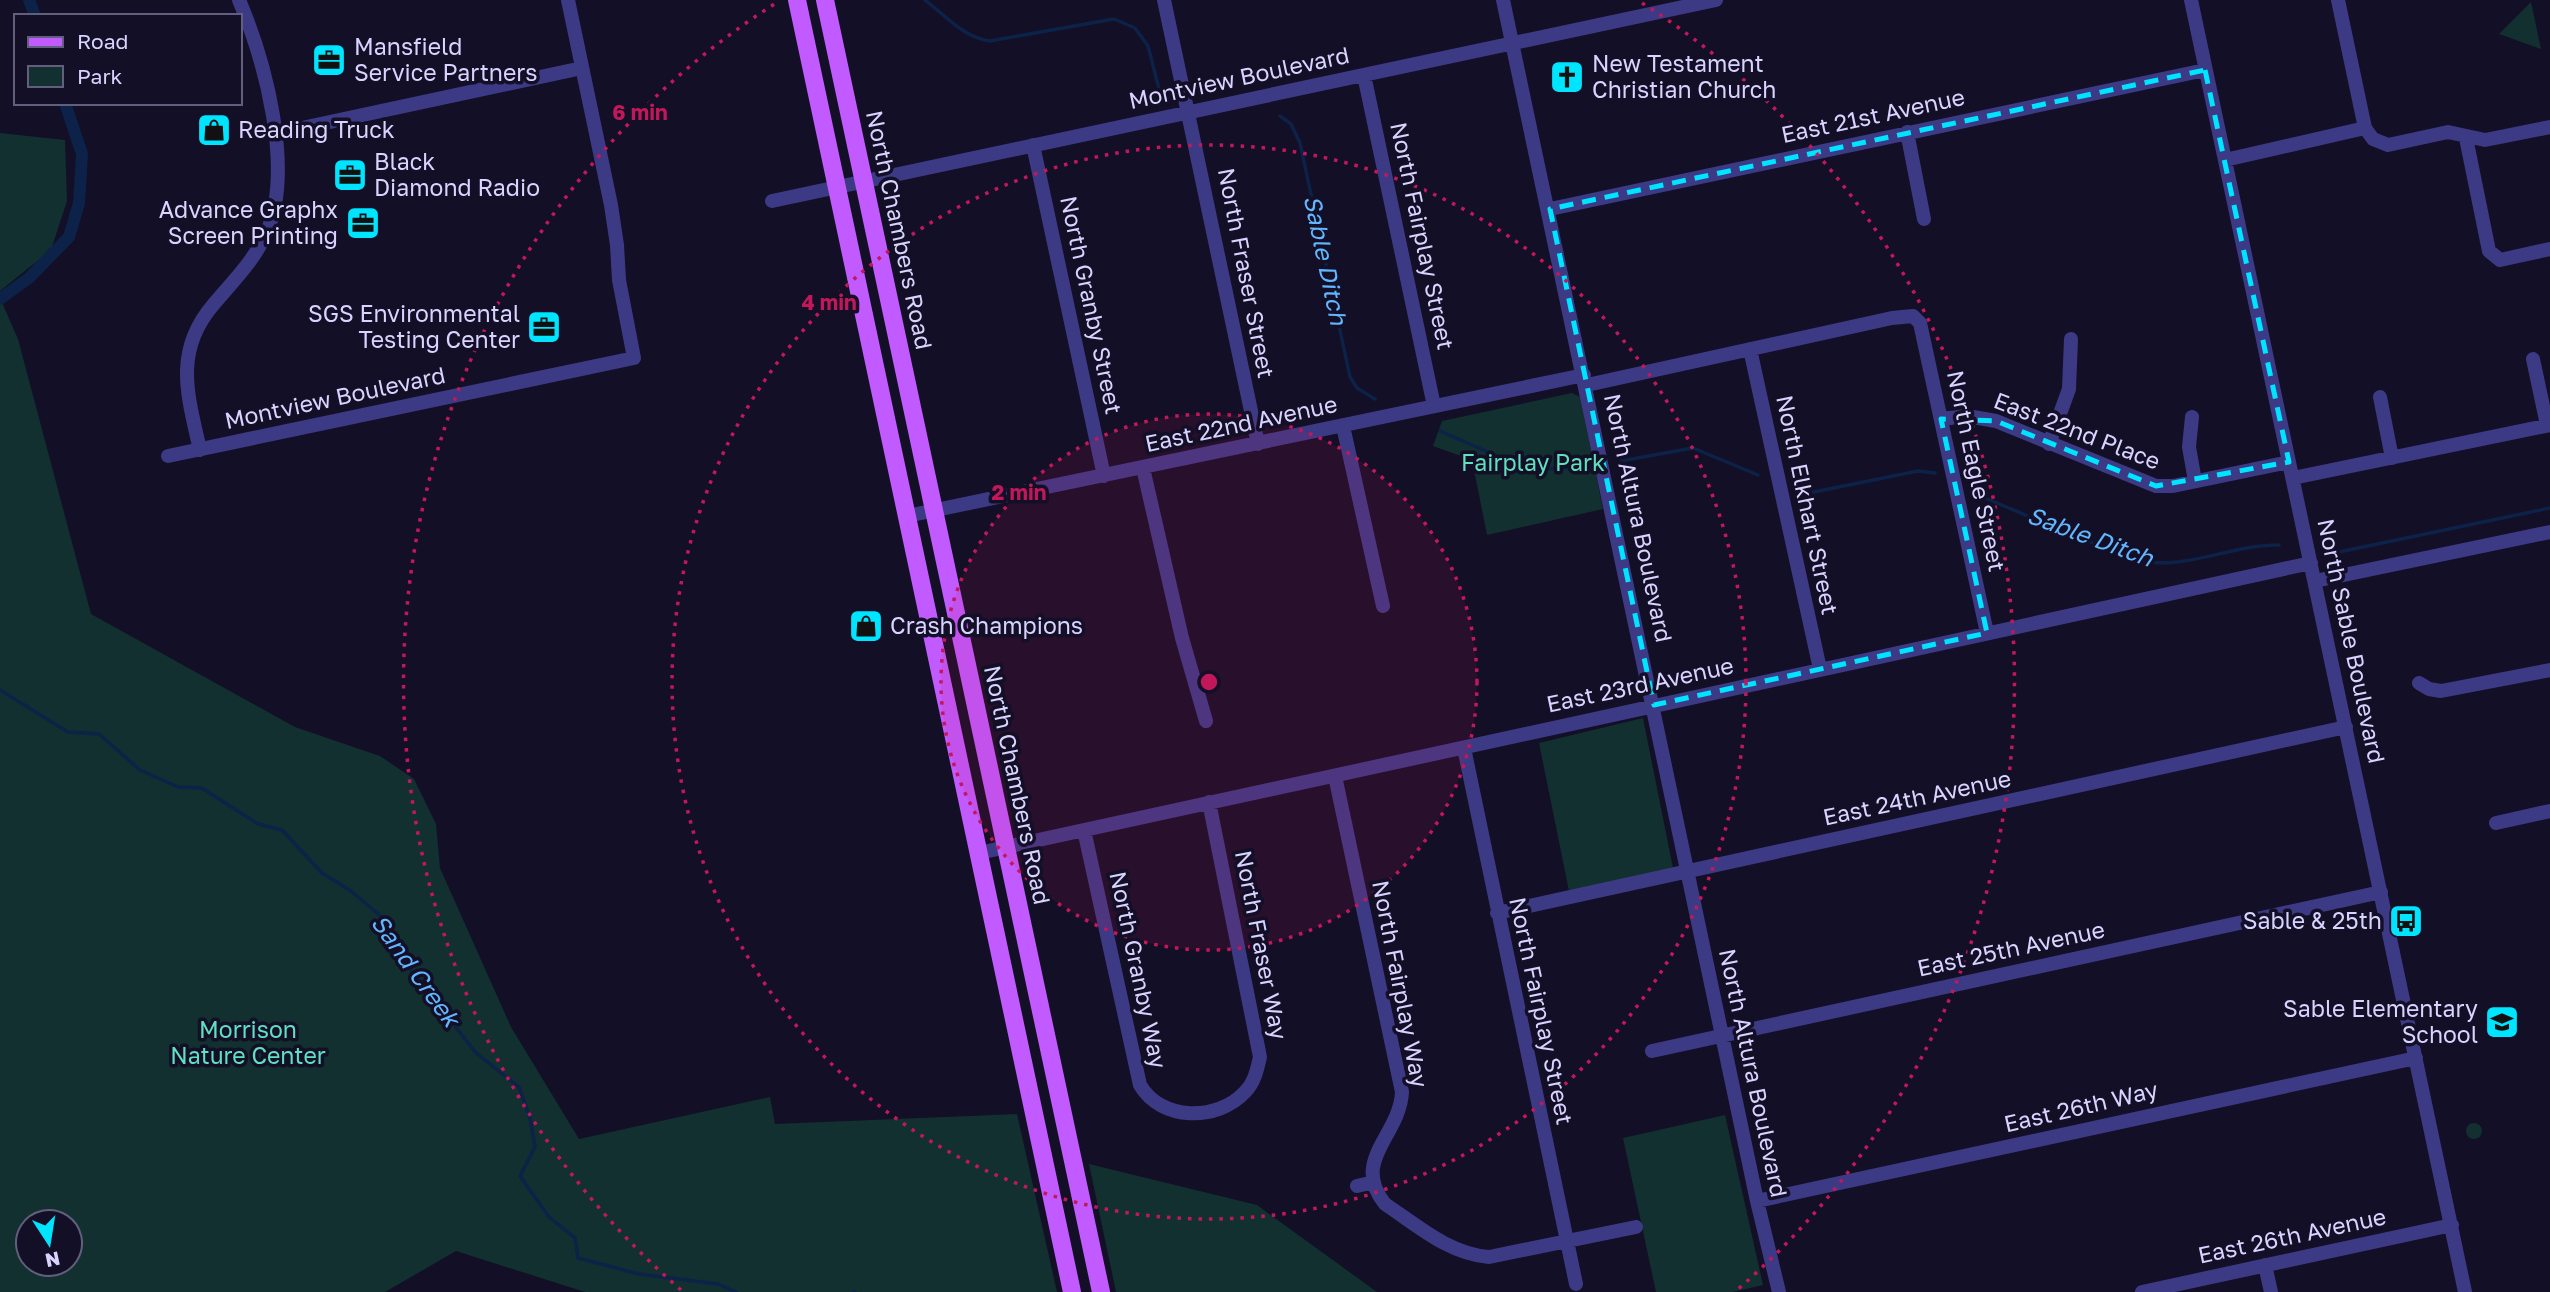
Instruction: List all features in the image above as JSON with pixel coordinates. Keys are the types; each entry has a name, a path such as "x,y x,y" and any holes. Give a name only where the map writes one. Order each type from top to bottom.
{"main road":[{"path":"797,0 1072,1292"},
{"name":"North Chambers Road","path":"825,0 1101,1292"}],"street":[{"path":"200,450 188,393 188,350 203,318 243,273 268,230 276,189 274,134 260,61 239,0"},
{"path":"274,134 582,68 568,0"},
{"name":"North Fraser Street","path":"1164,0 1190,111 1258,444"},
{"name":"North Altura Boulevard","path":"1503,0 1550,209 1757,1201 1779,1292"},
{"name":"Montview Boulevard","path":"772,201 1716,0"},
{"name":"North Sable Boulevard","path":"2191,0 2465,1292"},
{"path":"2338,0 2365,128 2373,139 2388,145 2448,132 2485,141 2550,127"},
{"name":"Montview Boulevard","path":"169,456 634,358 619,280 611,205 582,68"},
{"name":"East 21st Avenue","path":"1550,209 2206,69"},
{"name":"North Fairplay Street","path":"1364,75 1434,407"},
{"path":"2225,160 2365,128"},
{"path":"1907,132 1924,219"},
{"path":"2466,138 2489,251 2500,260 2550,249"},
{"name":"North Granby Street","path":"1033,145 1104,476"},
{"name":"East 22nd Avenue","path":"907,516 1434,407 1750,349 1892,318 1908,315 1918,320"},
{"name":"North Eagle Street","path":"1918,320 1987,633"},
{"path":"2049,443 2067,398 2071,339"},
{"name":"North Elkhart Street","path":"1750,349 1820,670"},
{"path":"2293,478 2548,425 2533,359"},
{"path":"2380,397 2392,458"},
{"name":"East 22nd Place","path":"1941,419 1982,417 2156,486 2196,481 2289,461"},
{"name":"East 22nd Place","path":"2192,417 2189,447 2196,481"},
{"path":"1343,426 1382,606"},
{"path":"1143,468 1182,638 1206,721"},
{"path":"2315,581 2550,532"},
{"name":"East 23rd Avenue","path":"979,853 2311,563"},
{"path":"2419,683 2429,689 2441,691 2550,670"},
{"name":"East 24th Avenue","path":"1497,913 2346,727"},
{"name":"North Fairplay Street","path":"1464,748 1576,1284"},
{"name":"North Fairplay Way","path":"1335,776 1402,1092 1398,1114 1375,1156 1374,1182"},
{"name":"North Fraser Way","path":"1207,1111 1227,1105 1244,1094 1257,1071 1260,1057 1209,802"},
{"path":"2496,823 2550,811"},
{"name":"North Granby Way","path":"1084,830 1140,1086 1151,1101 1169,1111 1207,1111"},
{"name":"East 25th Avenue","path":"1652,1051 2381,892"},
{"name":"East 26th Way","path":"1757,1201 2416,1058"},
{"path":"1357,1186 1374,1182 1385,1204 1465,1254 1489,1257 1636,1227"},
{"name":"East 26th Avenue","path":"2142,1292 2452,1225"},
{"path":"2265,1265 2271,1292"}],"highlighted area":[{"path":"2205,70 2289,462 2156,486 1996,421 1941,419 1987,633 1654,705 1550,209"}],"green space":[{"path":"2531,2 2541,49 2499,34"},
{"path":"0,133 65,140 67,201 51,250 0,291"},
{"name":"Morrison Nature Center","path":"0,298 18,339 91,614 295,727 380,756 414,779 436,824 440,868 511,1027 579,1139 770,1097 775,1124 1017,1114 1057,1292 585,1292 456,1251 385,1292 0,1292"},
{"name":"Fairplay Park","path":"1572,393 1580,397 1603,509 1487,535 1472,460 1433,446 1442,421"},
{"path":"1643,718 1673,868 1569,891 1539,743"},
{"path":"1725,1115 1763,1285 1733,1292 1656,1292 1623,1138"},
{"path":"2474,1123 2480,1125 2480,1137 2474,1139 2468,1137 2466,1131 2468,1125"},
{"path":"1089,1164 1257,1205 1377,1292 1116,1292"}],"waterway":[{"path":"29,0 34,14"},
{"name":"Sable Ditch","path":"925,0 963,30 990,41 1114,19 1135,28 1148,46 1159,89 1164,95"},
{"path":"0,299 29,278 69,237 79,203 82,154 66,105"},
{"name":"Sable Ditch","path":"1280,116 1291,124 1300,143 1350,377 1357,388 1375,399"},
{"name":"Sable Ditch","path":"1440,431 1518,465 1545,469 1590,466"},
{"name":"Sable Ditch","path":"1621,461 1693,448 1758,475"},
{"name":"Sable Ditch","path":"1804,494 1918,471 1935,473"},
{"name":"Sable Ditch","path":"1985,498 2128,558 2148,562 2185,561 2240,549 2279,545"},
{"name":"Sable Ditch","path":"2339,552 2550,508"},
{"name":"Sand Creek","path":"0,690 68,732 99,734 140,770 178,787 202,788 258,824 282,830 322,873 351,891 384,919 399,955 476,1053 519,1087 530,1118 535,1147 520,1176 549,1217 575,1238 578,1258 639,1274 718,1284 736,1292"}],"place":[{"name":"Mansfield Service Partners","path":"329,60"},
{"name":"New Testament Christian Church","path":"1567,77"},
{"name":"Reading Truck","path":"214,130"},
{"name":"Black Diamond Radio","path":"350,175"},
{"name":"Advance Graphx Screen Printing","path":"363,223"},
{"name":"SGS Environmental Testing Center","path":"544,327"},
{"name":"Crash Champions","path":"866,626"},
{"name":"Sable & 25th","path":"2406,921"},
{"name":"Sable Elementary School","path":"2502,1022"}]}
